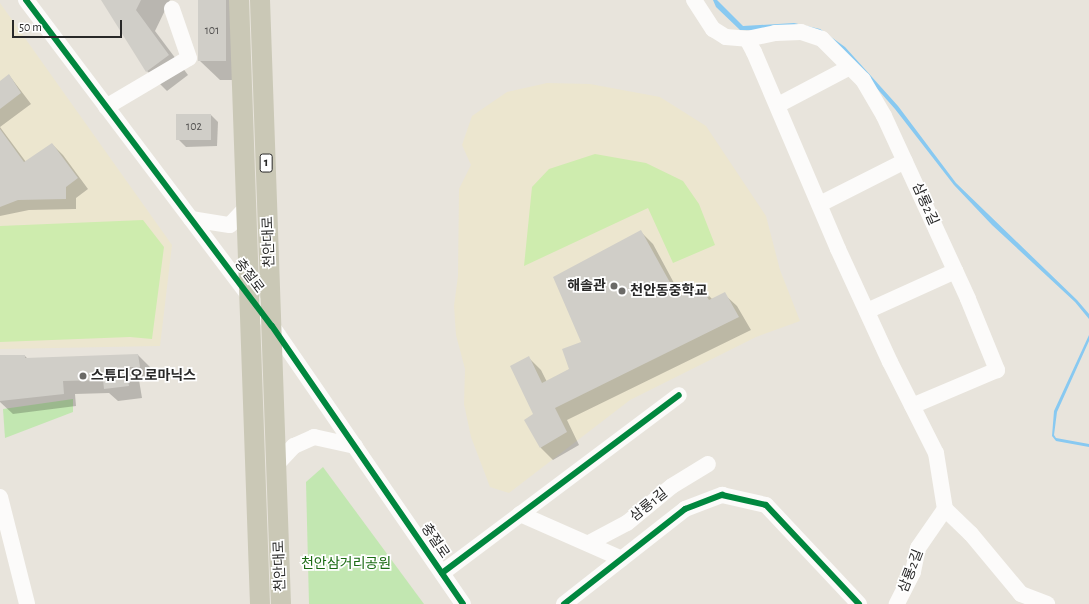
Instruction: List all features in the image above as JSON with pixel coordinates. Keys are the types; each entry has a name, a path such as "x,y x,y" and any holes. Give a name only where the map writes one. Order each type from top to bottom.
{"main road":[{"name":"천안대로","path":"239,0 260,604"},
{"name":"천안대로","path":"260,0 281,604"}],"street":[{"name":"충절로","path":"26,0 272,326 463,604"},
{"name":"삼룡2길","path":"694,0 713,29 726,37 747,39 774,33 801,32 822,40 863,80 884,116 955,271 997,370 912,406"},
{"path":"106,107 189,58 172,10"},
{"path":"747,39 778,105 867,312 936,453 946,509 971,534 1021,594 1047,604"},
{"path":"778,105 850,66"},
{"path":"820,204 905,161"},
{"path":"191,219 230,225 247,207"},
{"path":"867,312 955,271"},
{"name":"충절로","path":"442,573 679,395"},
{"path":"277,464 294,446 314,437 355,446"},
{"name":"삼룡1길","path":"588,543 627,523 672,486 708,464"},
{"path":"564,604 685,509 722,495 766,505 859,603"},
{"path":"0,497 27,604"},
{"name":"삼룡2길","path":"897,604 913,572 918,548 946,509"},
{"path":"520,514 622,559"}],"shaded area":[{"path":"0,3 172,245 160,346 0,349"},
{"name":"천안동중학교","path":"547,83 590,84 660,97 706,126 766,216 780,270 800,321 756,337 630,400 509,493 490,487 471,437 464,404 465,369 456,335 454,306 458,276 459,189 471,165 462,145 472,116 507,92"}],"green space":[{"path":"595,154 646,163 683,181 699,204 715,245 673,263 648,208 524,266 532,187 549,169"},
{"path":"143,220 164,247 152,339 130,337 0,342 0,226"},
{"path":"73,399 73,412 5,438 3,409"},
{"name":"천안삼거리공원","path":"323,467 424,604 309,604 306,482"}],"water":[{"path":"713,0 717,0 743,26 794,23 820,29 845,47 898,106 956,183 1077,300 1089,314 1089,319 1075,302 992,225 954,185 895,109 843,50 818,32 740,30 716,7"},
{"path":"1089,335 1089,341 1057,412 1054,435 1056,438 1089,444 1089,447 1056,441 1052,436 1054,411"}],"building":[{"path":"101,0 141,0 136,10 169,55 146,72"},
{"path":"198,0 226,0 226,61 198,61"},
{"path":"9,74 21,93 0,109 0,81"},
{"path":"176,114 211,114 211,140 176,140"},
{"path":"0,129 24,162 52,143 78,178 66,187 66,199 18,200 0,207"},
{"path":"641,230 678,297 699,284 709,300 725,292 739,317 555,408 567,432 540,448 524,420 533,414 510,366 529,356 542,383 569,369 562,349 581,342 553,277"},
{"name":"스튜디오 로마닉스","path":"138,354 140,367 126,367 129,386 104,389 103,380 63,381 64,394 0,401 0,355 25,355 25,358"}],"cycle path":[{"path":"26,0 272,326 463,604"},
{"path":"442,573 679,395"},
{"path":"564,604 685,509 722,495 766,505 859,604"}],"place":[{"name":"해솔관","path":"614,286"},
{"name":"천안동중학교","path":"622,291"},
{"name":"스튜디오 로마닉스","path":"83,376"}]}
